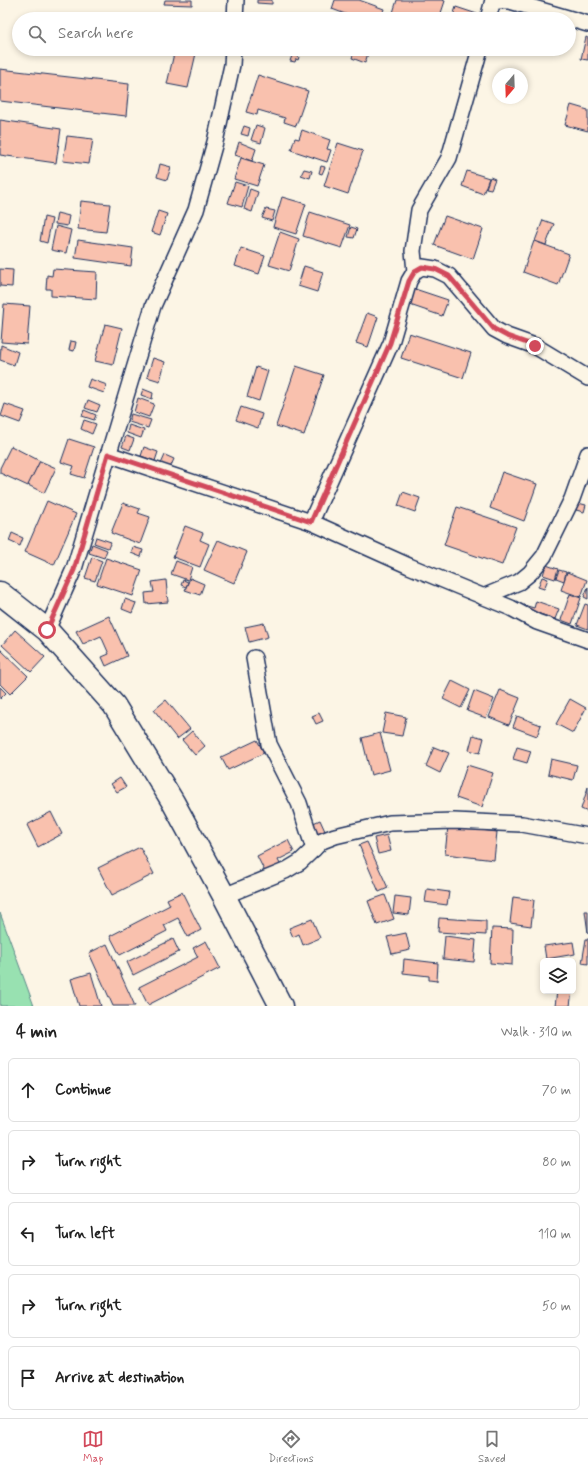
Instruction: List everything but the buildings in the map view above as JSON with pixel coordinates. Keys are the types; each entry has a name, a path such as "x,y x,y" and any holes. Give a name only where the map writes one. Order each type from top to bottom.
{"street":[{"path":"235,12 236,0"},
{"path":"490,12 493,0 510,1 547,12"},
{"path":"576,20 588,24"},
{"path":"47,630 74,570 153,306 196,210 215,142 232,65 233,56"},
{"path":"415,271 413,251 419,210 449,158 478,56"},
{"path":"311,522 390,343 409,281 415,271 422,267 435,269 449,276 494,329 507,336 535,346 588,378"},
{"path":"108,454 311,522 511,608 537,622 588,640"},
{"path":"483,597 519,582 530,573 544,556 572,499 588,454"},
{"path":"0,593 47,630 114,705 173,802 281,1006"},
{"path":"254,658 269,744 299,803 314,849"},
{"path":"224,896 285,871 300,862 322,841 335,836 390,823 454,821 522,824 588,836"}],"green space":[{"path":"0,913 34,1006 0,1006"}],"route":[{"path":"47,630 74,570 108,454 311,522 390,343 409,281 415,271 422,267 435,269 449,276 460,287 494,329 507,336 535,346"}]}
